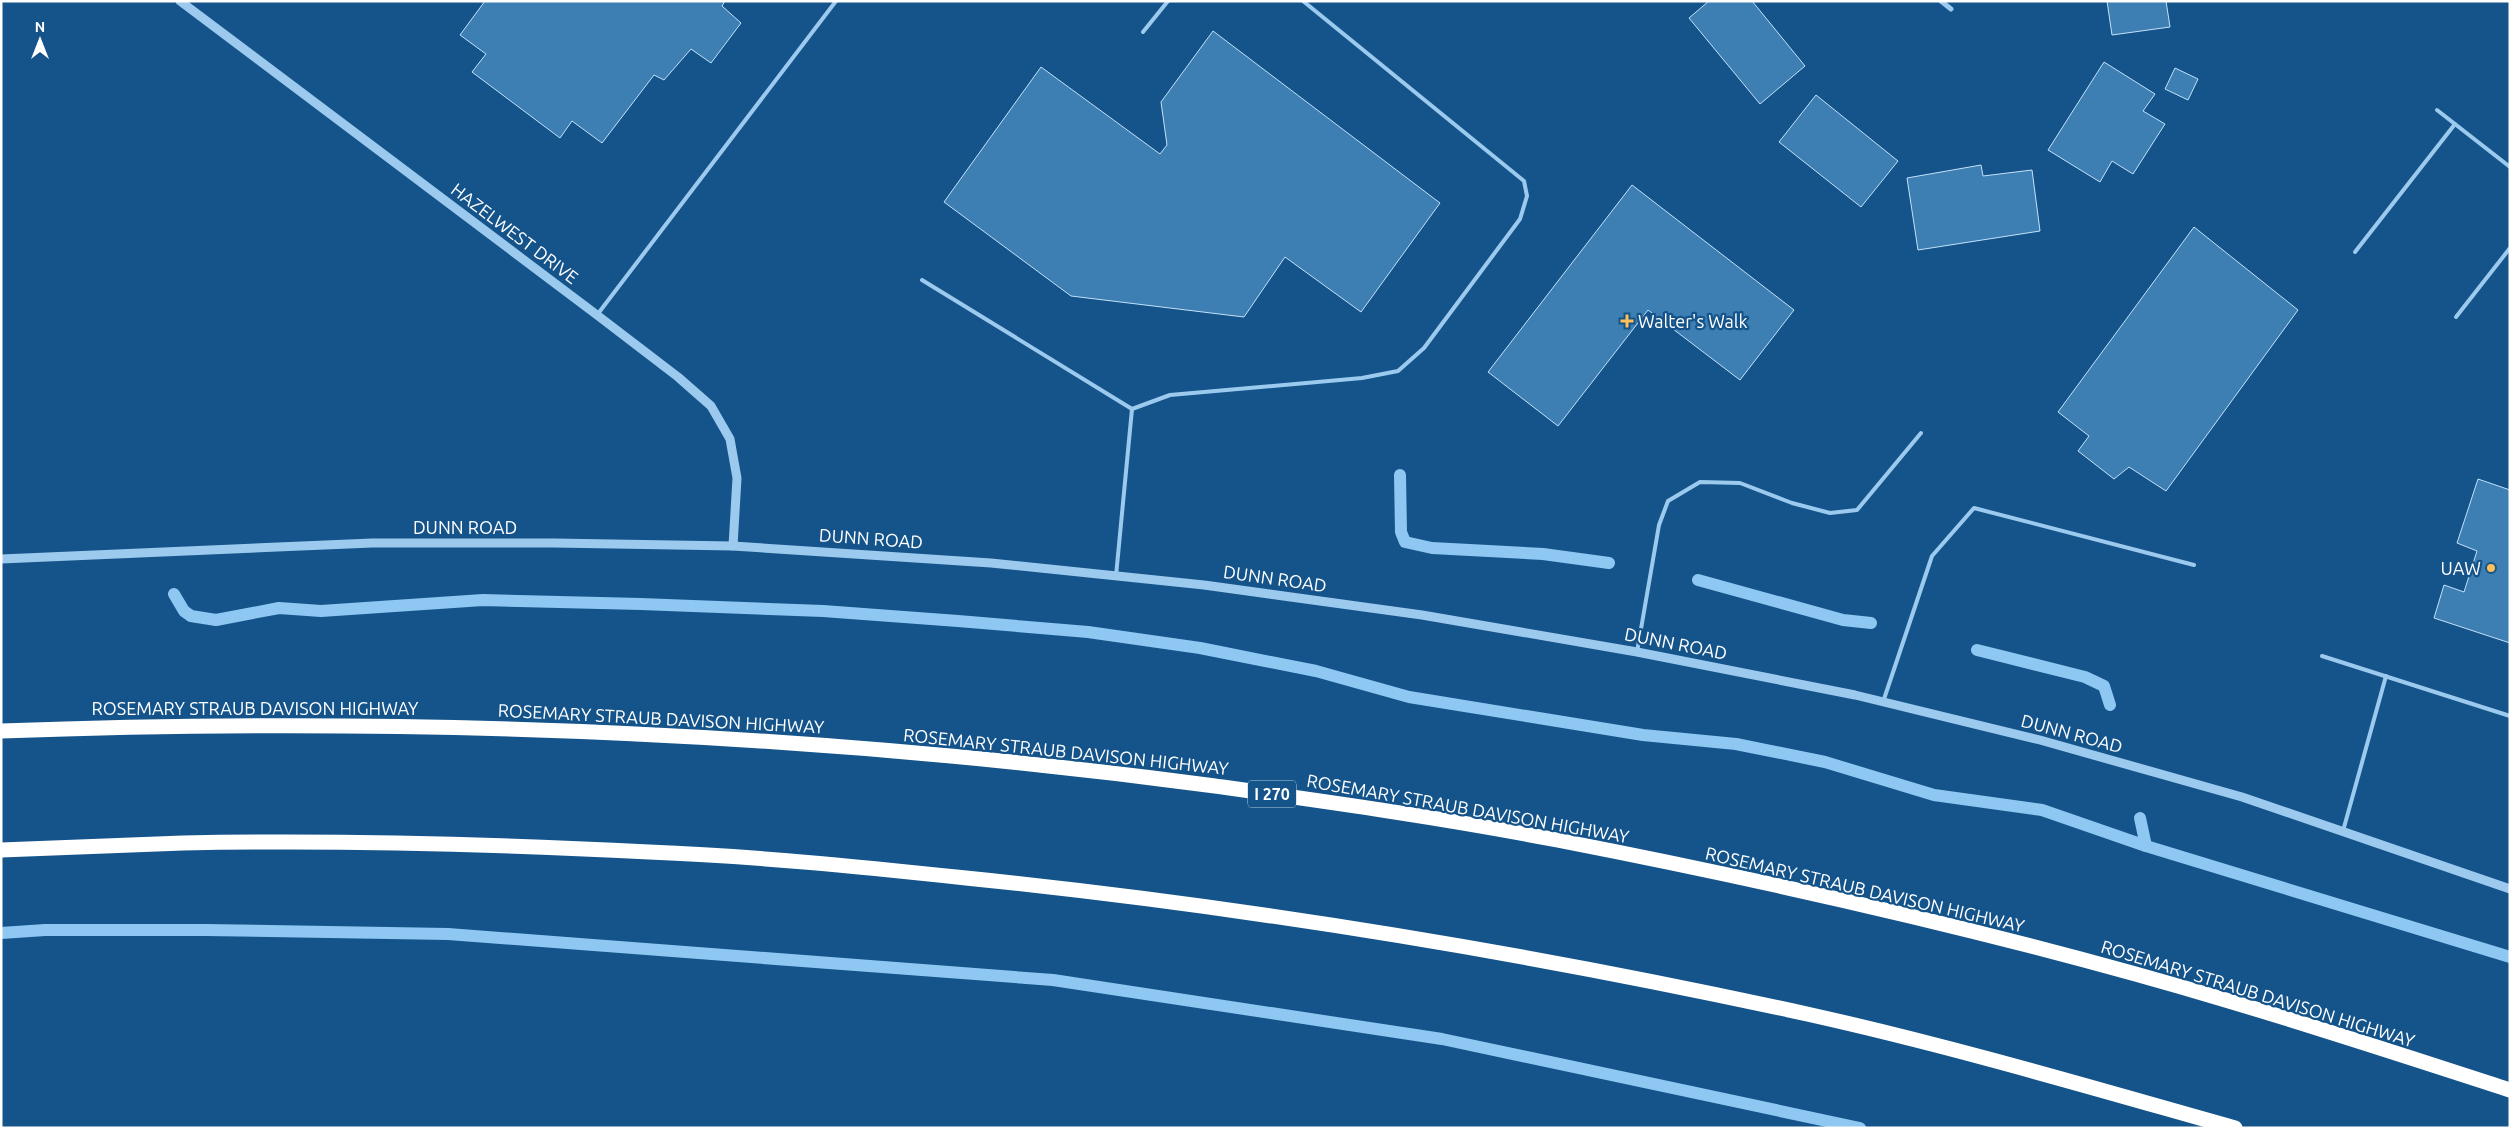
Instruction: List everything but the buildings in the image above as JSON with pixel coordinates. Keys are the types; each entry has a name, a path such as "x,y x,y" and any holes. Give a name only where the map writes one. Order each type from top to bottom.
{"highway":[{"name":"ROSEMARY STRAUB DAVISON HIGHWAY","path":"1,731 163,725 395,725 628,732 859,747 1093,770 1324,801 1553,839 1780,887 2004,939 2228,1000 2510,1090"},
{"path":"1,850 196,843 420,844 653,852 889,870 1121,894 1348,926 1563,964 1793,1011 2036,1072 2235,1128"}],"street":[{"name":"HAZELWEST DRIVE","path":"180,1 597,315 678,377 711,406 730,439 737,478 733,546"},
{"path":"1941,1 1951,8"},
{"name":"DUNN ROAD","path":"1,559 372,543 554,543 733,546 904,556 1204,584 1413,614 1637,652 1883,702 2040,740 2242,797 2510,889"}],"lane":[{"path":"597,315 836,1"},
{"path":"1143,32 1168,1"},
{"path":"1132,409 1170,395 1362,378 1398,371 1424,348 1520,219 1528,196 1524,181 1303,1"},
{"path":"2437,110 2510,167"},
{"path":"2355,252 2455,124"},
{"path":"2456,317 2510,248"},
{"path":"922,280 1132,409"},
{"path":"1116,576 1132,409"},
{"path":"1637,652 1659,525 1668,501 1700,482 1740,483 1792,504 1830,513 1858,510 1922,433"},
{"path":"1883,702 1932,556 1974,508 2194,566"},
{"path":"2322,656 2510,716"},
{"path":"2342,832 2386,676"}],"waterway":[{"path":"1400,475 1401,532 1405,542 1432,548 1543,554 1609,563"},
{"path":"1698,580 1843,620 1871,623"},
{"path":"174,594 184,611 191,616 216,620 279,608 321,611 483,600 641,604 823,611 958,621 1088,632 1200,648 1316,671 1409,697 1643,735 1736,744 1825,762 1934,795 2042,810 2146,846 2510,957"},
{"path":"1977,650 2085,677 2104,686 2110,705"},
{"path":"2140,818 2146,846"},
{"path":"1,933 45,930 206,930 448,934 1053,980 1442,1039 1860,1128"}],"place":[{"name":"Walter's Walk","path":"1627,321"},
{"name":"UAW","path":"2491,568"}]}
